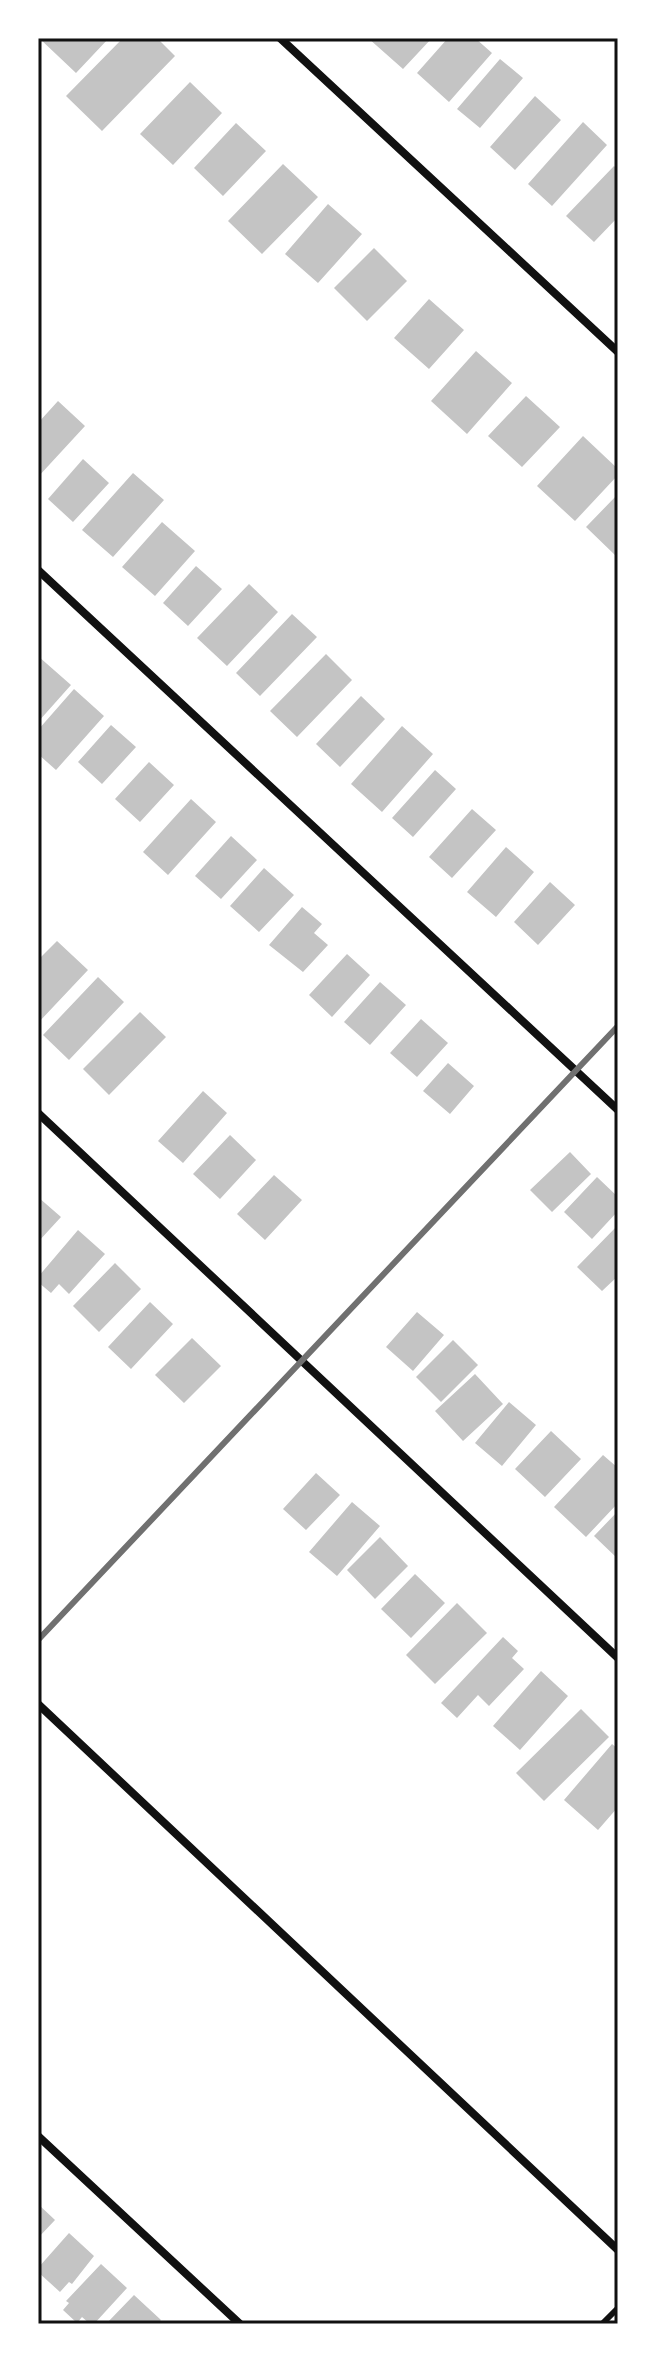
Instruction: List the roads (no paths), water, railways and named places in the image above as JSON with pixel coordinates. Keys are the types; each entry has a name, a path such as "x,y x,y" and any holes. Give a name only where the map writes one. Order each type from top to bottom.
{"street":[{"path":"280,38 618,352"},
{"path":"38,570 618,1110"},
{"path":"38,1113 618,1658"},
{"path":"38,1704 618,2250"},
{"path":"38,2136 240,2324"}],"lane":[{"path":"602,2324 618,2308"}],"railway":[{"path":"38,1640 618,1026"}]}
